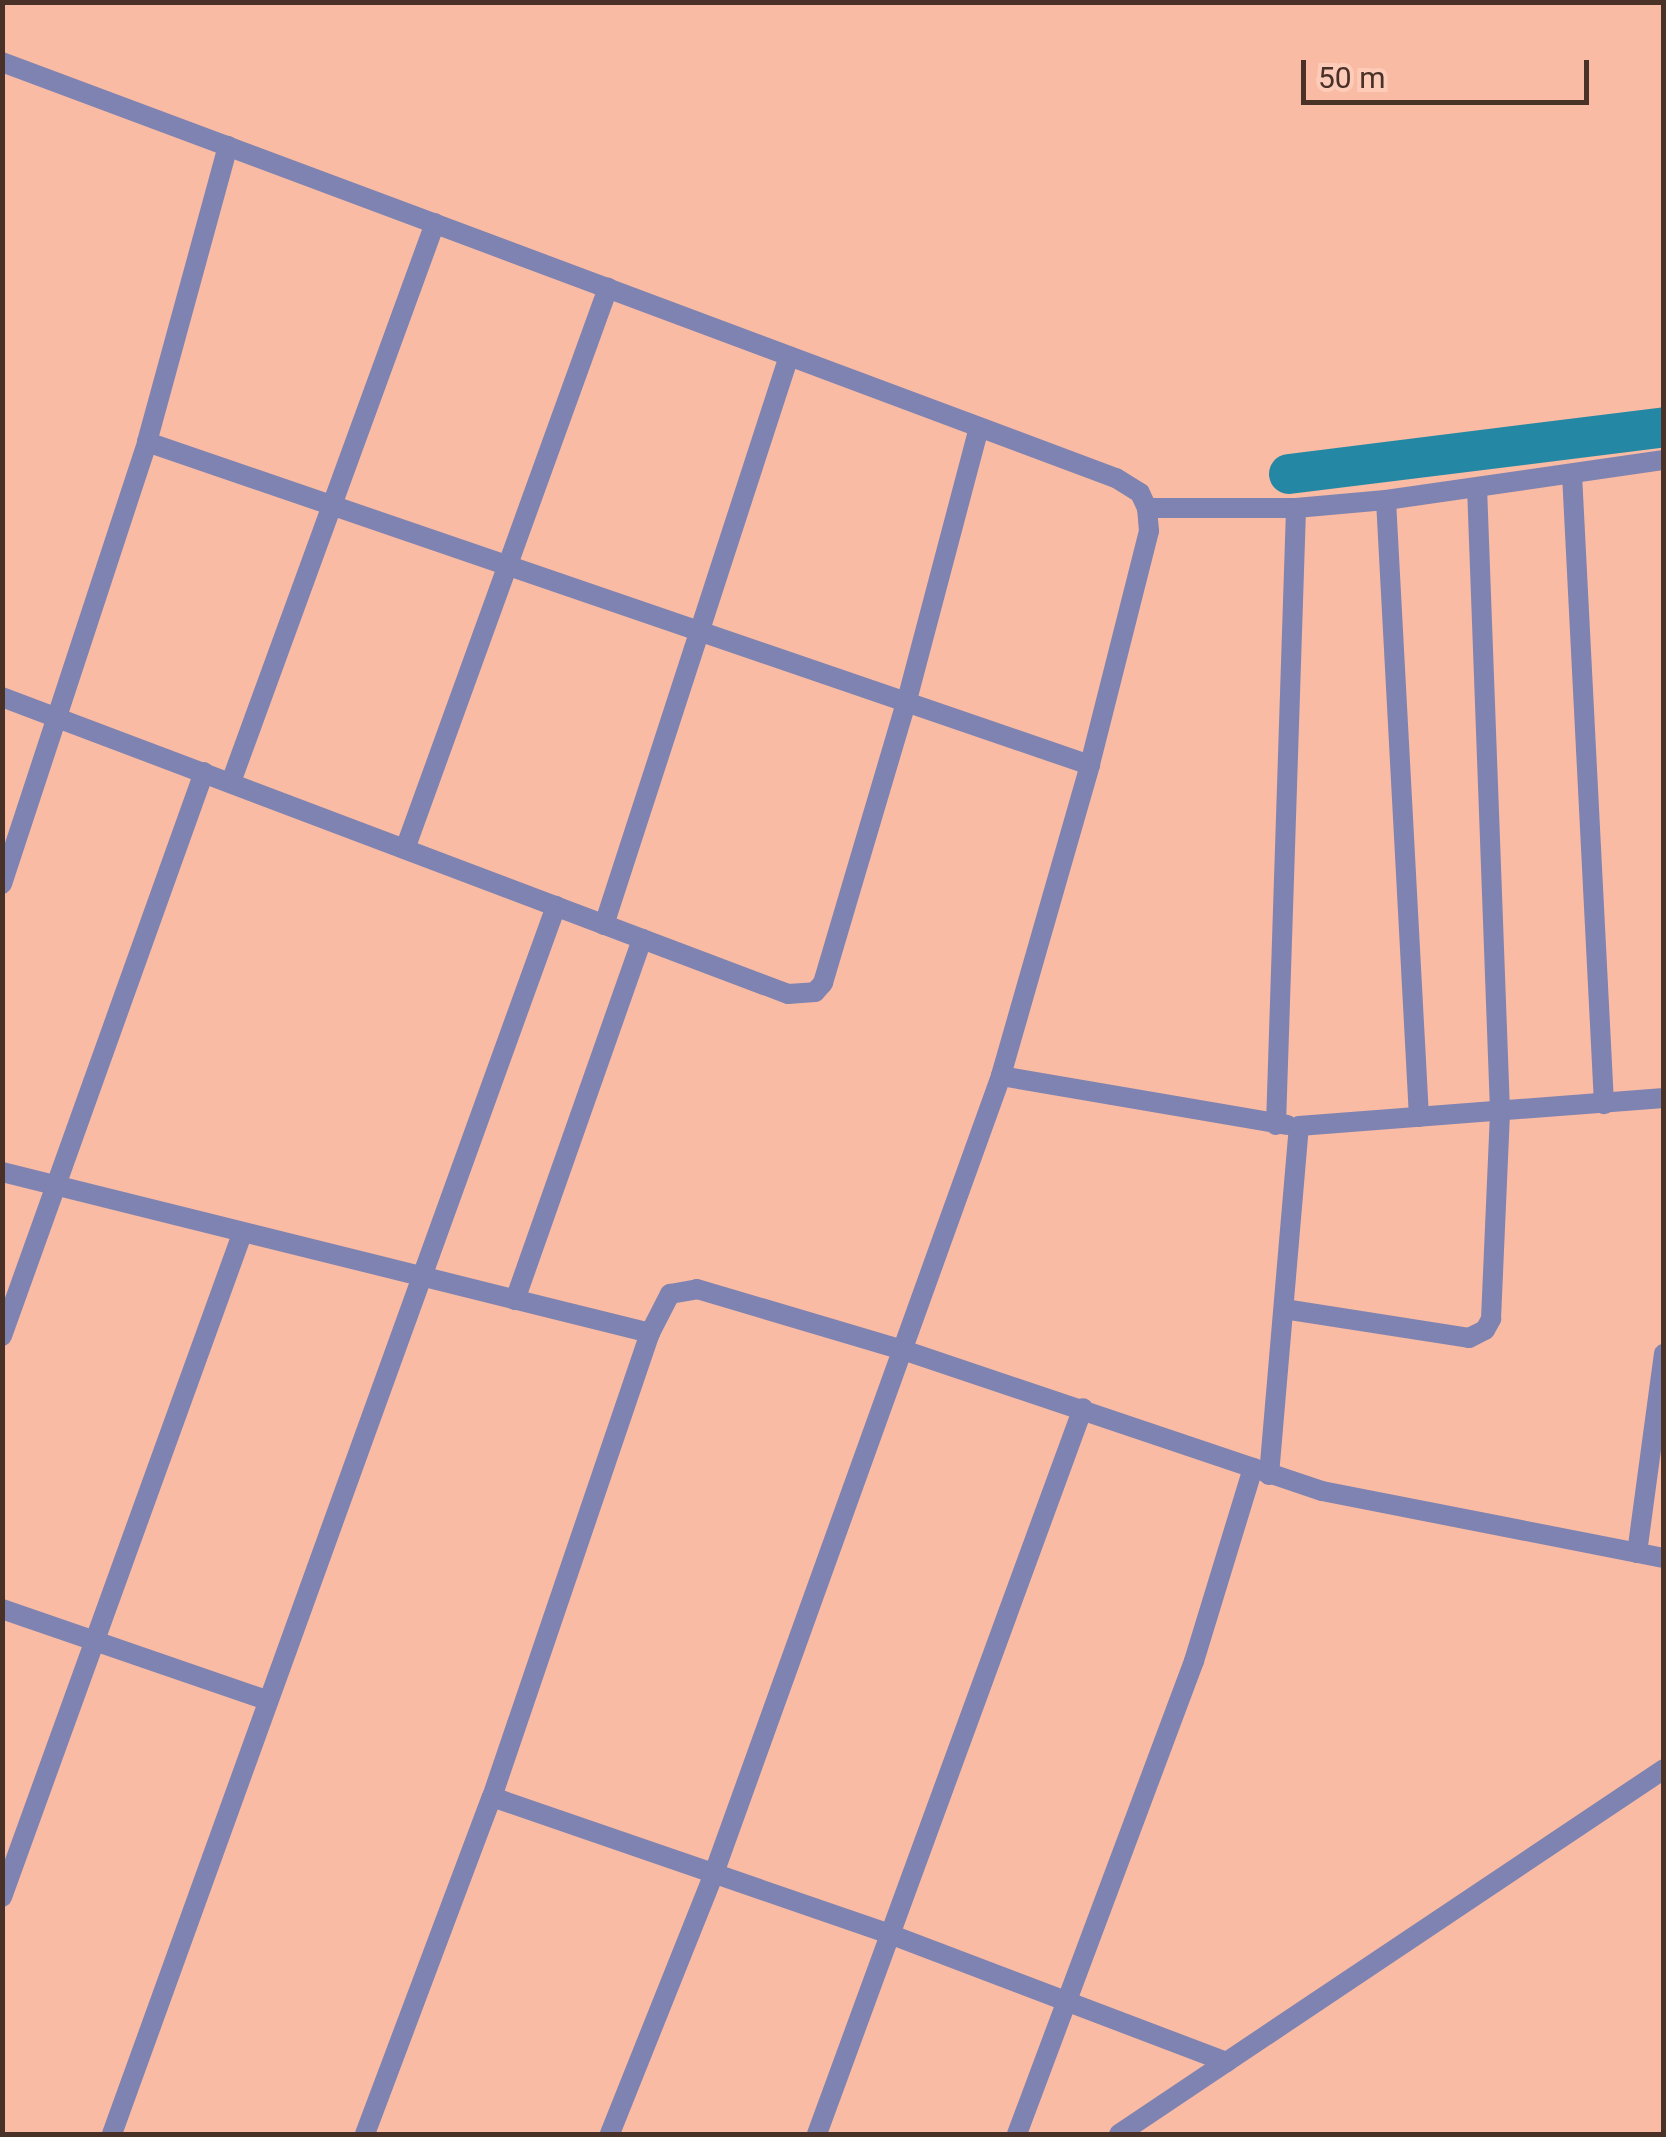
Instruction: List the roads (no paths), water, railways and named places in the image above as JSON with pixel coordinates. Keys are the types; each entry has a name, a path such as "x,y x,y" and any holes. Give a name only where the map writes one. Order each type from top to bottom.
{"street":[{"path":"2,62 1116,478 1140,493 1148,508 1149,531 1090,765 1001,1076 713,1876 610,2134"},
{"path":"2,884 147,442 228,146"},
{"path":"232,782 435,224"},
{"path":"405,848 608,288"},
{"path":"604,925 789,356"},
{"path":"2,697 788,994 815,992 823,983 907,700 980,427"},
{"path":"147,442 1090,765"},
{"path":"1148,508 1296,508 1386,500 1664,460"},
{"path":"1572,474 1604,1104"},
{"path":"1284,1309 1468,1338 1485,1330 1492,1310 1500,1111 1477,488"},
{"path":"1386,500 1419,1117"},
{"path":"1276,1125 1296,508"},
{"path":"2,1336 204,772"},
{"path":"112,2134 556,906"},
{"path":"515,1300 642,939"},
{"path":"1001,1076 1299,1126 1664,1098"},
{"path":"1017,2134 1261,1471 1284,1309 1299,1126"},
{"path":"2,1172 650,1333"},
{"path":"2,1897 98,1641 242,1234"},
{"path":"365,2134 492,1796 650,1333 660,1306 670,1294 697,1288 903,1350 1322,1492 1664,1558"},
{"path":"1638,1553 1664,1354"},
{"path":"817,2134 1083,1408"},
{"path":"2,1609 267,1700"},
{"path":"1119,2134 1664,1769"},
{"path":"492,1796 713,1876 892,1935 1227,2062"}],"waterway":[{"path":"1289,474 1664,427"}]}
